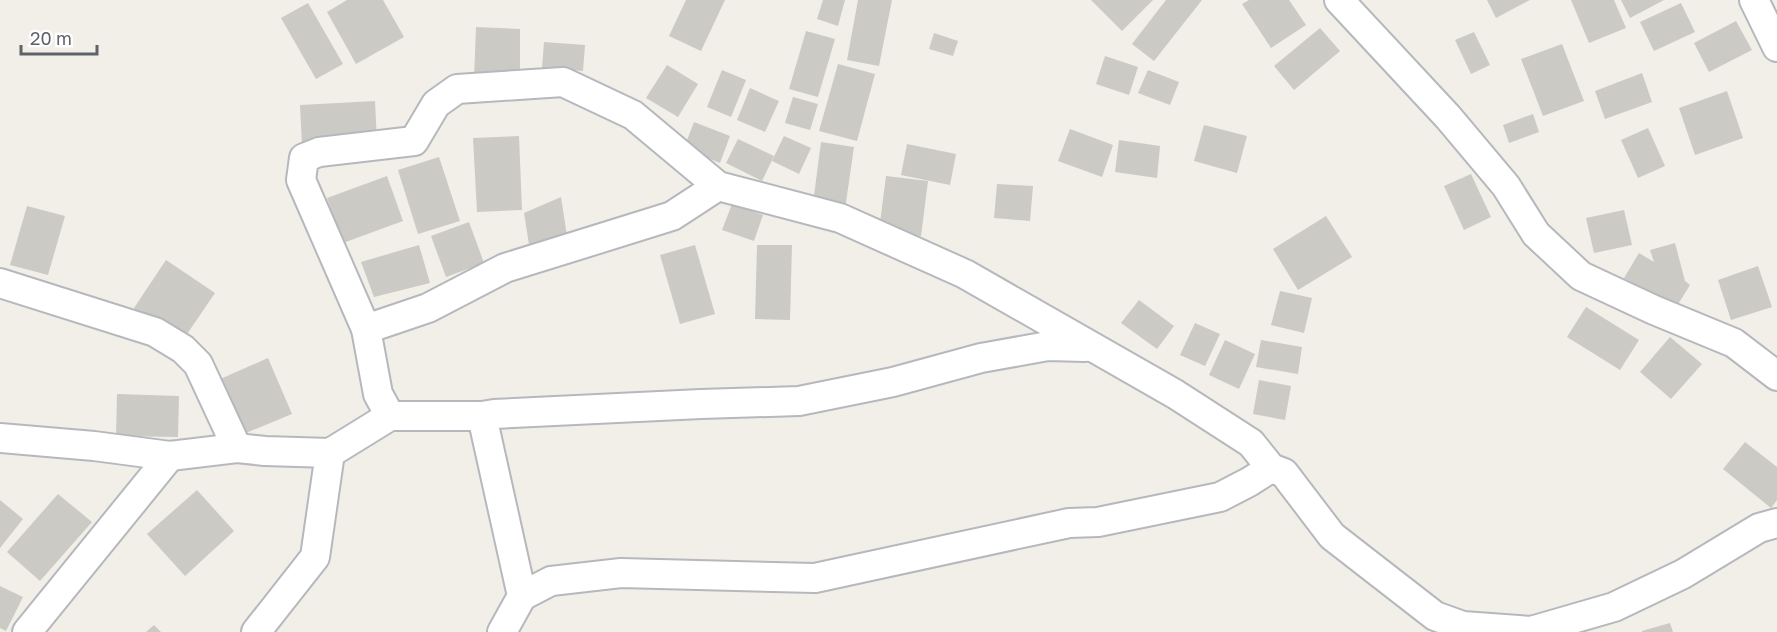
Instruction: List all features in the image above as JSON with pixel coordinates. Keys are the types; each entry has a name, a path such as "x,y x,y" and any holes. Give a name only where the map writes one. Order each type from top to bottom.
{"street":[{"path":"1339,0 1440,109 1506,186 1536,234 1581,276 1654,310 1734,343 1777,376"},
{"path":"1754,0 1777,47"},
{"path":"390,416 378,394 366,329 301,180 304,158 319,152 414,141 436,104 457,89 563,82 633,115 718,186 840,218 965,274 1175,394 1251,443 1271,468 1284,473 1332,536 1435,616 1463,626 1531,631 1614,607 1683,574 1760,528 1777,523"},
{"path":"366,329 428,308 505,268 672,216 718,186"},
{"path":"0,283 155,332 183,349 198,364 237,448"},
{"path":"0,438 94,446 170,456 237,448 330,453 390,416 482,416 689,404 799,401 893,382 981,358 1048,346 1090,347"},
{"path":"482,416 522,596"},
{"path":"256,632 315,557 330,453"},
{"path":"27,632 170,456"},
{"path":"502,632 522,596 552,581 621,573 815,578 1069,524 1098,522 1220,497 1271,468"},
{"path":"1600,632 1614,607"}],"building":[{"path":"347,0 383,0 404,37 356,64 327,12"},
{"path":"686,0 725,0 701,51 669,36"},
{"path":"823,0 845,0 838,26 817,19"},
{"path":"858,0 892,0 879,66 847,60"},
{"path":"1091,0 1153,0 1122,31"},
{"path":"1166,0 1202,0 1154,61 1132,44"},
{"path":"1249,0 1289,0 1306,25 1271,48 1242,4"},
{"path":"1487,0 1530,0 1496,18"},
{"path":"1571,0 1614,0 1626,28 1589,43"},
{"path":"1621,0 1664,0 1630,18"},
{"path":"308,3 343,64 316,79 281,18"},
{"path":"1681,3 1695,32 1654,51 1640,22"},
{"path":"1736,21 1752,50 1709,72 1694,43"},
{"path":"476,27 520,29 520,79 474,79"},
{"path":"1320,28 1340,51 1294,90 1274,66"},
{"path":"806,31 835,39 818,97 789,89"},
{"path":"1474,32 1490,65 1471,74 1455,40"},
{"path":"934,33 958,41 953,56 929,49"},
{"path":"544,42 585,45 583,71 542,68"},
{"path":"1562,44 1584,101 1543,116 1521,59"},
{"path":"1105,56 1138,67 1129,95 1096,84"},
{"path":"838,64 875,74 857,141 819,131"},
{"path":"667,65 698,84 678,117 646,98"},
{"path":"722,70 746,80 731,117 707,107"},
{"path":"1148,70 1179,82 1170,105 1138,93"},
{"path":"1642,73 1652,102 1605,119 1595,91"},
{"path":"750,88 779,101 765,132 737,120"},
{"path":"1727,91 1743,138 1695,155 1679,108"},
{"path":"793,97 818,104 810,130 785,123"},
{"path":"375,101 377,142 302,146 300,105"},
{"path":"1533,114 1539,132 1509,143 1503,125"},
{"path":"694,122 730,136 720,163 684,148"},
{"path":"1204,125 1247,136 1237,173 1194,161"},
{"path":"1648,128 1665,166 1638,178 1621,140"},
{"path":"1070,129 1113,145 1102,177 1058,161"},
{"path":"519,136 522,210 477,212 473,138"},
{"path":"784,136 811,148 799,174 772,161"},
{"path":"738,139 774,156 762,181 726,163"},
{"path":"1119,140 1160,146 1157,178 1115,172"},
{"path":"821,142 854,147 845,209 813,203"},
{"path":"907,144 956,154 950,185 901,175"},
{"path":"439,157 460,221 418,234 398,170"},
{"path":"1471,174 1491,217 1464,230 1444,186"},
{"path":"387,176 403,221 343,243 327,198"},
{"path":"886,176 928,181 921,236 879,231"},
{"path":"997,184 1033,186 1030,221 994,218"},
{"path":"561,197 567,236 530,251 524,213"},
{"path":"732,204 763,215 754,241 722,230"},
{"path":"27,206 65,216 48,275 10,265"},
{"path":"1624,210 1632,245 1594,253 1586,218"},
{"path":"1326,216 1352,257 1298,290 1273,249"},
{"path":"469,222 484,263 446,277 431,236"},
{"path":"1675,243 1685,281 1690,285 1675,309 1624,278 1639,253 1654,262 1650,250"},
{"path":"419,245 430,283 374,297 361,262"},
{"path":"695,245 715,314 680,324 660,255"},
{"path":"757,245 792,245 790,320 755,319"},
{"path":"166,260 215,293 183,340 134,308"},
{"path":"1758,266 1772,307 1731,320 1718,280"},
{"path":"1280,291 1312,298 1304,333 1271,325"},
{"path":"1139,300 1174,326 1157,349 1121,323"},
{"path":"1586,307 1639,340 1620,370 1567,337"},
{"path":"1195,323 1220,334 1205,366 1180,355"},
{"path":"1670,337 1702,364 1671,399 1640,372"},
{"path":"1225,340 1255,354 1239,389 1209,375"},
{"path":"1261,340 1302,347 1298,374 1256,367"},
{"path":"268,358 292,414 241,435 218,380"},
{"path":"1259,380 1291,386 1285,420 1253,414"},
{"path":"117,394 179,396 178,437 116,436"},
{"path":"1745,442 1777,467 1777,500 1771,508 1723,469"},
{"path":"197,490 234,531 185,576 147,534"},
{"path":"58,494 92,522 40,581 7,552"},
{"path":"0,500 23,519 0,548"},
{"path":"0,586 23,597 6,631 0,628"},
{"path":"1670,623 1673,632 1642,632 1642,631"},
{"path":"154,625 161,632 146,632"}]}
